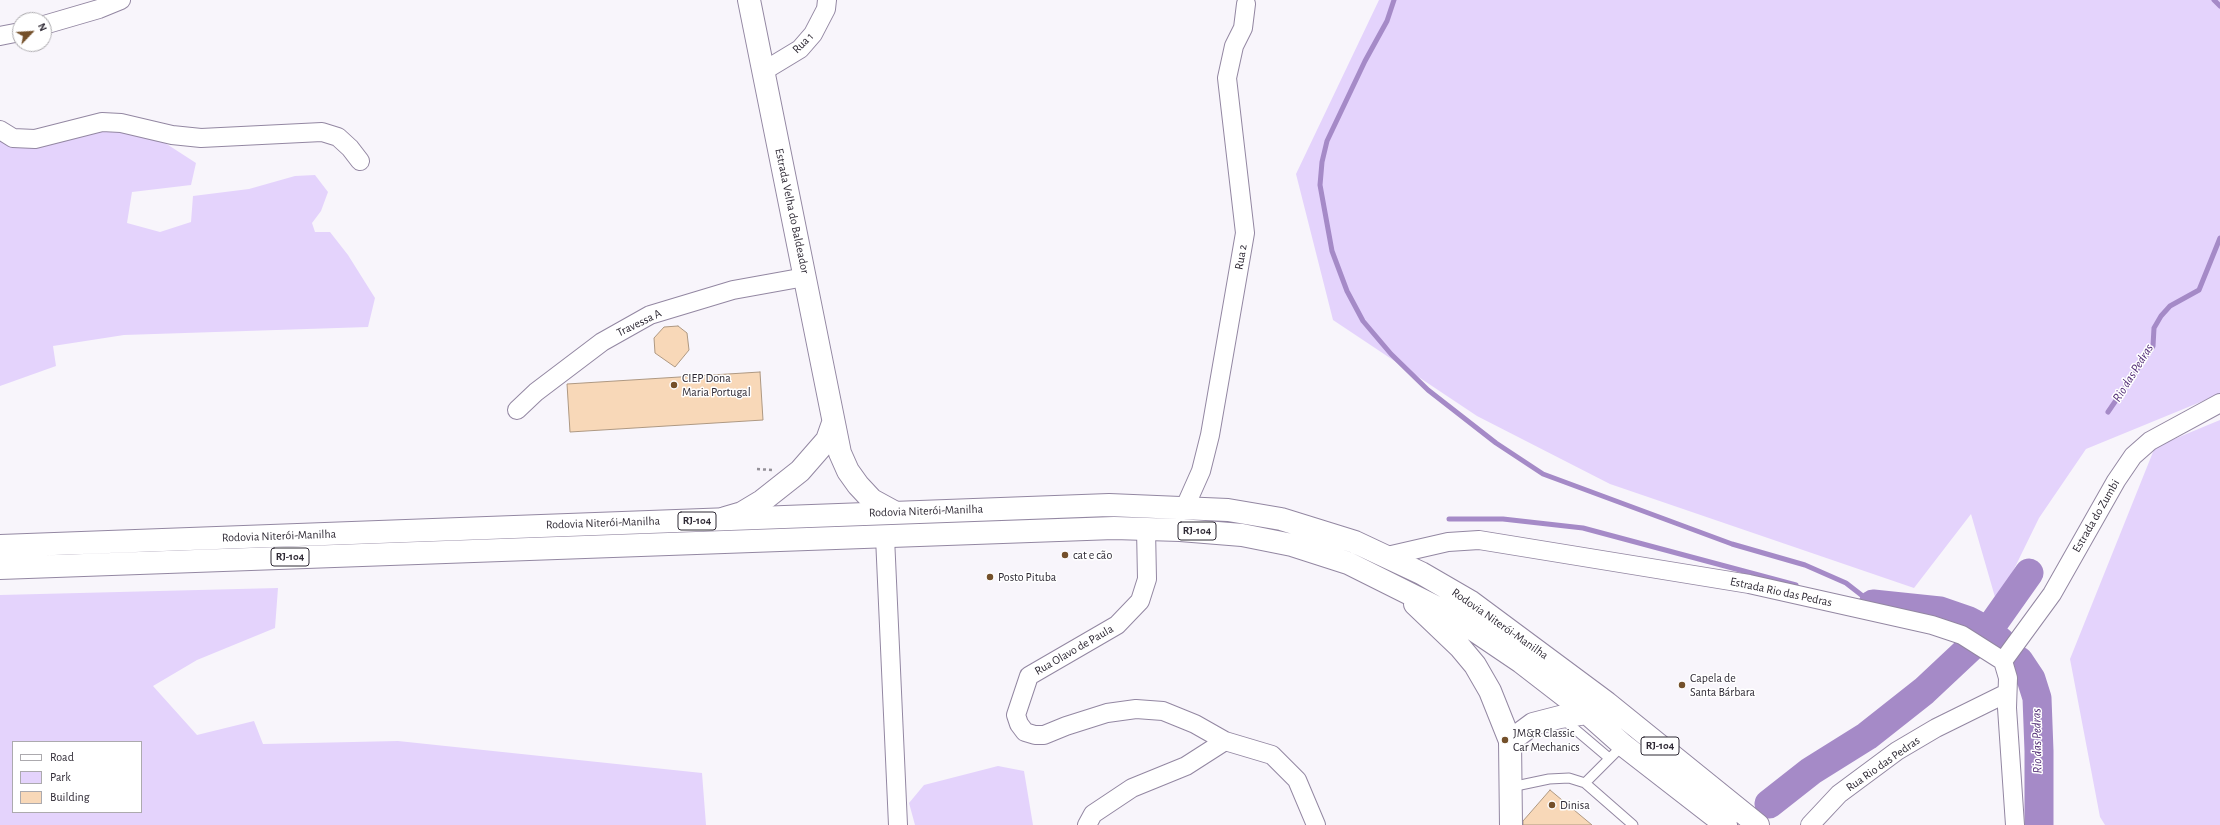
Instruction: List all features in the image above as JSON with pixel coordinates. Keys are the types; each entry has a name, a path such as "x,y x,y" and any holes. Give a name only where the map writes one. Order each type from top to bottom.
{"main road":[{"name":"Estrada Velha do Baldeador","path":"749,0 762,72 840,453 848,471 872,500 894,512"},
{"path":"717,520 742,513 782,487 816,455 827,440 833,423"},
{"name":"Rodovia Niterói-Manilha","path":"0,546 1109,505 1228,510 1280,519 1333,535 1387,556 1472,602 1562,668 1758,825"},
{"name":"Rodovia Niterói-Manilha","path":"0,568 1106,528 1146,528 1242,535 1292,545 1348,563 1392,583 1450,614 1487,637 1587,713 1616,752 1723,824"},
{"path":"1392,583 1432,619 1475,665 1490,691 1510,741 1511,825"},
{"path":"1510,741 1534,724 1560,717 1587,713"}],"street":[{"path":"52,23 99,9 121,0"},
{"name":"Rua 1","path":"762,72 800,49 813,34 826,9 827,0"},
{"name":"Rua 2","path":"1185,507 1201,471 1210,435 1245,233 1227,78 1234,46 1243,28 1246,4"},
{"path":"0,36 12,34"},
{"path":"0,130 13,138 35,139 102,122 121,123 172,135 202,138 322,132 338,137 350,148 360,161"},
{"name":"Travessa A","path":"517,410 540,388 602,342 650,315 733,290 805,277"},
{"name":"Estrada do Zumbi","path":"2003,661 2052,594 2116,481 2133,456 2150,441 2220,403"},
{"name":"Rua Olavo de Paula","path":"1146,528 1147,579 1140,601 1117,625 1057,658 1029,676 1016,715 1019,724 1025,732 1035,735 1044,735 1066,726 1107,713 1136,710 1162,711 1196,724 1225,741 1272,755 1297,780 1316,825"},
{"path":"885,537 898,825"},
{"name":"Estrada Rio das Pedras","path":"1387,556 1448,542 1479,540 1749,584 1932,625 1962,635 1982,646 2003,661"},
{"path":"2003,661 2008,678 2006,693 2015,825"},
{"name":"Rua Rio das Pedras","path":"1810,825 1839,794 1898,751 1936,728 2006,693"},
{"path":"1087,825 1093,814 1132,788 1186,766 1225,741"}],"lane":[{"path":"1560,717 1616,752 1585,783"},
{"path":"1511,787 1549,779 1570,778 1585,783 1633,825"}],"green space":[{"path":"1379,0 2220,0 2220,394 2086,449 2039,518 1997,604 1971,514 1914,588 1610,484 1477,416 1333,320 1296,174"},
{"path":"110,128 162,141 196,163 191,185 132,192 127,223 160,232 191,222 193,196 249,189 295,176 315,175 328,192 321,211 312,223 315,232 330,232 348,255 375,298 368,327 124,335 53,346 56,366 0,386 0,137 31,148 89,131"},
{"path":"2220,420 2220,825 2105,825 2100,817 2070,659 2155,447"},
{"path":"278,588 275,628 197,660 153,686 197,735 254,721 263,744 398,741 702,773 706,825 0,825 0,595"},
{"path":"998,766 1024,771 1033,825 915,825 909,803 924,785"}],"building":[{"path":"678,326 687,333 689,350 675,367 655,353 654,338 664,327"},
{"path":"760,372 763,420 570,432 567,384"},
{"name":"Dinisa","path":"1550,790 1592,825 1523,825 1523,821"}],"waterway":[{"path":"1394,0 1387,21 1365,61 1327,141 1322,162 1320,185 1332,251 1347,291 1363,321 1391,354 1428,390 1496,443 1543,474 1732,544 1805,565 1846,583 1873,604"},
{"name":"Rio das Pedras","path":"2214,0 2220,6"},
{"name":"Rio das Pedras","path":"2108,412 2153,346 2154,328 2161,316 2170,306 2199,290 2220,238"},
{"path":"1449,519 1503,519 1583,528 1796,585"},
{"path":"1769,804 1811,771 1867,736 1924,691 1988,631 2029,573"},
{"name":"Rio das Pedras","path":"1873,604 1940,611 1969,621 1988,631 2001,642"},
{"name":"Rio das Pedras","path":"2019,661 2031,679 2037,698 2039,825"}],"place":[{"name":"CIEP Dona Maria Portugal","path":"674,385"},
{"name":"cat e cão","path":"1065,555"},
{"name":"Posto Pituba","path":"990,577"},
{"name":"Capela de Santa Bárbara","path":"1682,685"},
{"name":"JM&R Classic Car Mechanics","path":"1505,740"},
{"name":"Dinisa","path":"1552,805"}]}
